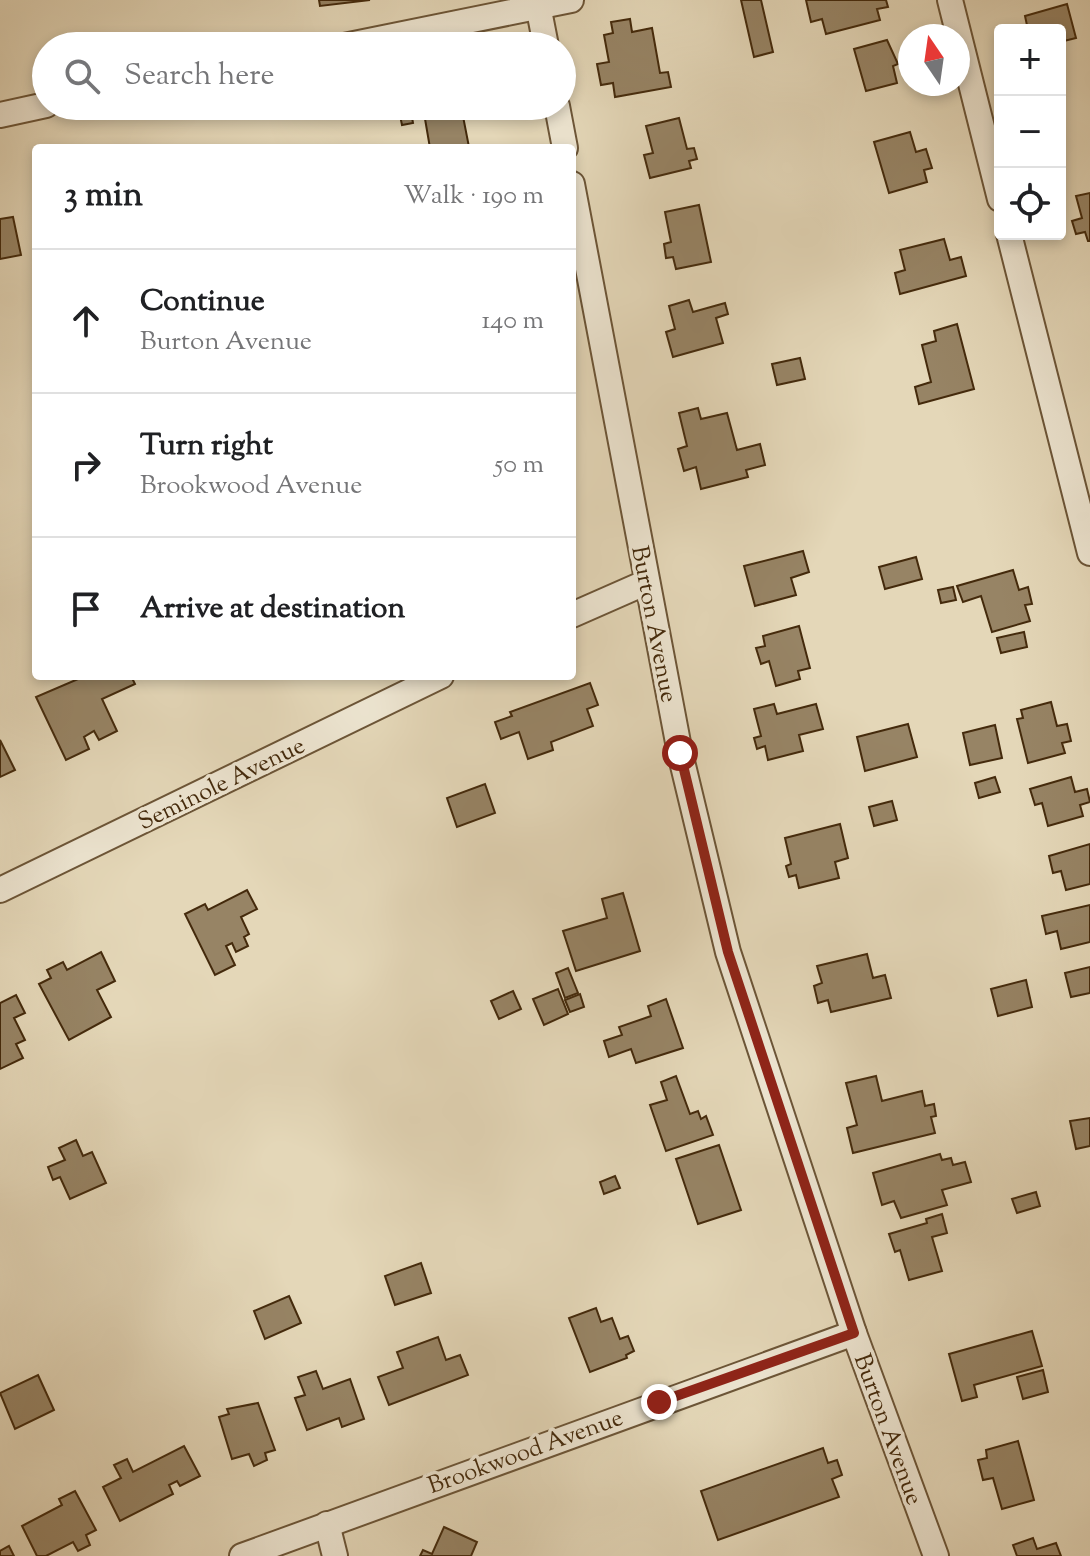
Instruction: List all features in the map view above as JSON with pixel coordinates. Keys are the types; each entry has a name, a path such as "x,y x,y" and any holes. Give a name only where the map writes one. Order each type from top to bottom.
{"street":[{"path":"409,32 538,4 571,0"},
{"path":"950,0 994,175"},
{"path":"538,4 543,32"},
{"path":"0,115 32,108"},
{"path":"560,120 564,144"},
{"name":"Burton Avenue","path":"576,205 680,753 728,952 854,1333 936,1556"},
{"path":"1011,240 1090,553"},
{"path":"576,613 647,582"},
{"name":"Seminole Avenue","path":"0,890 433,680"},
{"name":"Brookwood Avenue","path":"242,1556 854,1333"},
{"path":"327,1524 335,1556"}],"building":[{"path":"319,0 370,0 320,6"},
{"path":"741,0 761,0 773,52 754,57"},
{"path":"806,0 886,0 888,7 877,9 880,20 826,34 822,19 811,22"},
{"path":"1067,4 1076,38 1066,40 1066,24 1027,24 1025,16"},
{"path":"630,19 632,32 652,28 660,73 668,72 671,87 615,97 613,83 601,85 597,64 609,62 604,35 613,33 611,22"},
{"path":"887,40 898,64 893,66 897,83 866,91 854,49"},
{"path":"679,118 687,149 694,148 697,159 689,161 691,168 650,178 644,155 653,153 646,126"},
{"path":"401,120 412,120 413,123 402,125"},
{"path":"425,120 464,120 468,144 429,144"},
{"path":"910,132 916,152 926,149 932,168 924,170 927,182 889,193 874,142"},
{"path":"1090,193 1088,241 1085,232 1076,234 1072,221 1082,218 1076,196"},
{"path":"699,205 711,262 676,269 673,257 666,258 664,244 671,242 665,212"},
{"path":"13,217 21,255 0,259 0,219"},
{"path":"944,239 950,260 961,257 966,276 900,294 895,273 905,270 900,250"},
{"path":"689,300 693,312 725,303 728,314 716,318 723,343 673,357 666,332 675,329 669,306"},
{"path":"957,324 974,389 919,404 915,387 931,382 922,345 936,341 934,331"},
{"path":"800,358 805,379 777,385 772,364"},
{"path":"698,408 701,419 727,413 737,450 760,444 765,465 746,470 748,477 701,489 696,467 684,471 678,449 687,446 679,413"},
{"path":"803,551 809,572 791,578 796,595 755,606 744,566"},
{"path":"916,557 922,579 885,589 879,567"},
{"path":"1013,570 1019,590 1028,587 1032,604 1025,605 1030,621 992,632 981,596 963,602 957,586"},
{"path":"953,587 956,600 941,603 938,590"},
{"path":"799,626 810,668 798,671 800,679 776,686 769,661 761,664 756,648 765,646 763,636"},
{"path":"1024,632 1027,647 1001,653 997,638"},
{"path":"76,680 133,680 135,684 102,699 117,731 99,740 94,731 84,737 89,749 66,760 36,697"},
{"path":"590,683 598,705 587,709 593,726 551,742 553,750 528,759 519,732 501,739 495,722 512,716 510,712"},
{"path":"1051,702 1057,726 1067,724 1071,741 1062,743 1065,753 1028,763 1017,719 1023,718 1021,710"},
{"path":"774,704 777,714 816,704 823,729 799,735 803,751 768,760 765,746 757,749 754,738 761,736 754,709"},
{"path":"908,724 917,757 865,771 857,737"},
{"path":"995,725 1002,758 970,765 963,733"},
{"path":"0,740 15,770 0,777"},
{"path":"995,777 1000,792 979,798 975,783"},
{"path":"1071,777 1075,792 1087,789 1090,802 1080,805 1083,816 1048,826 1042,803 1035,805 1030,789"},
{"path":"485,784 495,813 457,827 447,798"},
{"path":"892,801 897,820 874,826 869,807"},
{"path":"840,824 848,858 835,862 839,878 799,888 796,875 789,877 786,866 791,864 785,838"},
{"path":"1090,844 1090,884 1066,890 1061,871 1053,873 1049,856"},
{"path":"247,890 257,909 241,917 249,934 244,937 248,946 236,952 232,943 226,946 235,965 215,975 185,914 205,904 208,910"},
{"path":"623,893 640,951 576,971 563,931 607,918 602,899"},
{"path":"1090,905 1090,942 1061,949 1057,931 1046,934 1042,916"},
{"path":"101,952 115,981 97,990 111,1017 69,1040 39,984 51,978 47,970 63,962 67,970"},
{"path":"867,954 873,978 885,975 891,998 831,1012 828,1000 818,1003 814,986 822,983 817,966"},
{"path":"1090,967 1090,993 1071,997 1065,973"},
{"path":"568,968 578,993 565,998 556,973"},
{"path":"1026,980 1032,1007 998,1016 991,989"},
{"path":"558,989 568,1014 544,1025 533,999"},
{"path":"513,991 521,1009 499,1019 491,1001"},
{"path":"580,994 584,1007 570,1012 565,1000"},
{"path":"16,995 25,1013 14,1018 25,1040 16,1044 23,1058 0,1069 0,1003"},
{"path":"666,999 683,1048 636,1063 631,1049 609,1057 604,1041 622,1035 619,1027 651,1016 648,1006"},
{"path":"676,1076 690,1114 698,1111 701,1119 706,1116 713,1135 666,1151 650,1105 667,1100 661,1082"},
{"path":"876,1076 882,1101 922,1091 925,1106 934,1104 936,1116 931,1117 935,1133 853,1153 847,1128 857,1125 846,1083"},
{"path":"1090,1118 1090,1146 1076,1149 1070,1121"},
{"path":"76,1140 83,1156 92,1152 106,1183 70,1199 60,1177 53,1180 48,1167 65,1160 59,1148"},
{"path":"719,1145 741,1210 698,1224 676,1159"},
{"path":"940,1154 942,1160 951,1158 953,1165 965,1162 971,1182 942,1190 947,1205 901,1218 894,1201 882,1205 873,1173"},
{"path":"615,1176 620,1188 604,1194 600,1182"},
{"path":"1036,1192 1040,1206 1017,1213 1012,1199"},
{"path":"942,1214 947,1233 932,1237 942,1271 909,1280 900,1250 895,1252 889,1234 927,1223 926,1219"},
{"path":"421,1263 431,1293 395,1305 385,1276"},
{"path":"289,1296 301,1323 265,1339 254,1311"},
{"path":"596,1308 601,1322 612,1318 620,1339 628,1336 634,1351 626,1355 627,1358 590,1372 569,1318"},
{"path":"1032,1331 1042,1366 974,1385 977,1397 962,1401 949,1354"},
{"path":"438,1337 446,1360 460,1355 468,1375 389,1405 378,1377 403,1368 397,1352"},
{"path":"1043,1370 1048,1392 1023,1399 1017,1377"},
{"path":"316,1371 323,1389 350,1379 364,1419 342,1427 339,1418 307,1430 295,1398 305,1395 298,1377"},
{"path":"38,1375 54,1410 15,1429 0,1393"},
{"path":"258,1403 275,1450 265,1453 267,1460 254,1466 249,1454 232,1459 219,1417 229,1414 227,1409"},
{"path":"1018,1441 1034,1500 1002,1509 993,1478 983,1480 978,1460 987,1458 986,1450"},
{"path":"184,1446 200,1476 180,1486 177,1481 169,1485 173,1494 120,1521 103,1487 121,1478 114,1465 127,1459 133,1472"},
{"path":"823,1448 828,1463 837,1460 842,1475 832,1479 839,1497 718,1540 701,1491"},
{"path":"75,1491 96,1530 86,1535 90,1545 78,1551 73,1542 46,1556 37,1556 22,1526 62,1505 59,1499"},
{"path":"444,1527 477,1542 471,1556 420,1556 423,1550 432,1554"},
{"path":"1033,1538 1037,1549 1056,1543 1061,1556 1017,1556 1013,1545"},
{"path":"9,1546 14,1556 0,1556 0,1551"}],"route":[{"path":"659,1402 854,1333 792,1155 728,952 680,753"}]}
